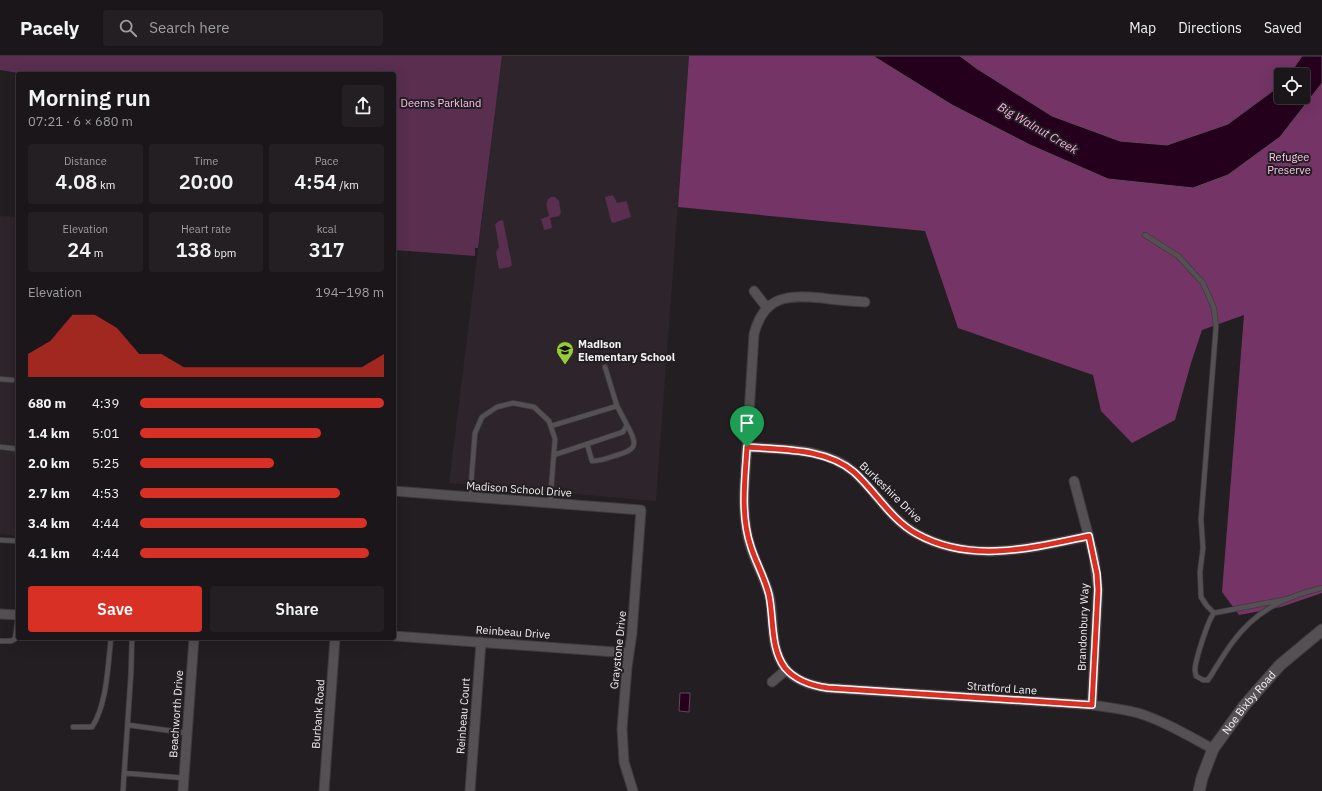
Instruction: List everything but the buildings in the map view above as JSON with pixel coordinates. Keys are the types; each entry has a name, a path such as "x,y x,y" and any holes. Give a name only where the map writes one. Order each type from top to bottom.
{"street":[{"path":"754,291 767,308"},
{"path":"772,682 786,670 776,651 769,594 751,546 746,526 744,494 754,334 761,316 767,308 779,301 792,297 865,302"},
{"name":"Burkeshire Drive","path":"747,447 803,452 822,456 838,462 854,472 887,508 916,534 951,547 974,551 1023,550 1089,536"},
{"name":"Brandonbury Way","path":"1074,481 1089,536 1097,574 1098,590 1092,705"},
{"name":"Madison School Drive","path":"396,491 641,510"},
{"name":"Graystone Drive","path":"633,791 624,762 622,729 632,633 641,510"},
{"path":"0,614 16,616"},
{"name":"Noe Bixby Road","path":"1198,791 1213,749 1244,706 1280,665 1322,630"},
{"name":"Reinbeau Drive","path":"396,636 629,653"},
{"name":"Beachworth Drive","path":"183,791 194,640"},
{"name":"Burbank Road","path":"324,791 335,640"},
{"name":"Reinbeau Court","path":"470,791 481,642"},
{"name":"Stratford Lane","path":"786,670 805,683 828,688 1092,705 1137,713 1155,719 1213,749"}],"lane":[{"path":"1145,235 1178,256 1187,265 1203,283 1214,308 1216,327 1201,518 1203,548 1200,572 1201,597 1206,606 1214,613"},
{"path":"587,444 592,461 598,461 629,452 633,446 634,438 617,406 605,367"},
{"path":"0,379 12,380"},
{"path":"470,497 475,433 482,417 497,407 513,403 534,407 549,421 551,426 555,439 550,503"},
{"path":"551,426 617,406"},
{"path":"554,455 623,432 627,425"},
{"path":"0,446 16,449"},
{"path":"0,540 16,541"},
{"path":"1214,613 1205,634 1195,670 1196,676 1203,680 1208,680 1232,643 1245,627 1260,613 1287,599 1305,592 1322,588"},
{"path":"1214,613 1287,599"},
{"path":"0,641 10,641 15,639 16,631"},
{"path":"73,727 92,727 97,720 106,681 110,640"},
{"path":"123,791 132,640"},
{"path":"128,725 187,733"},
{"path":"124,773 184,778"}],"shaded area":[{"name":"Madison Elementary School","path":"502,56 689,56 656,501 449,483"},
{"path":"0,216 16,217 16,536 0,534"}],"green space":[{"name":"Deems Parkland","path":"0,56 502,56 478,248 475,248 475,256 396,250 396,72 16,73 0,70"},
{"name":"Refugee Preserve","path":"689,56 873,56 1108,179 1280,137 1306,104 1310,104 1310,98 1322,83 1322,593 1281,607 1239,615 1222,592 1244,315 1202,330 1175,420 1132,443 1101,411 1093,375 958,328 925,231 678,207"},
{"path":"960,56 1302,56 1294,68 1274,68 1274,90 1228,124 1167,145 1120,141 1052,116 976,68"},
{"path":"613,195 617,203 627,202 631,217 613,223 611,221 605,197"},
{"path":"551,197 555,197 559,201 561,213 559,216 550,218 552,228 544,230 541,219 549,216 547,201"},
{"path":"503,220 512,265 510,267 499,269 496,252 499,247 495,224"}],"water":[{"name":"Big Walnut Creek","path":"873,56 960,56 976,68 1052,116 1120,141 1167,145 1228,124 1274,90 1274,104 1306,104 1280,137 1228,175 1193,188 1108,179 1030,145 952,105"},
{"path":"1302,56 1322,56 1322,83 1310,98 1310,68 1294,68"},
{"path":"680,693 690,693 689,712 679,711"}],"place":[{"name":"Madison Elementary School","path":"565,365"}],"route":[{"path":"747,447 803,452 822,456 838,462 854,472 899,520 916,534 951,547 974,551 1023,550 1089,536 1097,574 1098,590 1092,705 828,688 805,683 795,677 786,670 776,651 769,594 751,546 746,526 744,494 747,447"}]}
